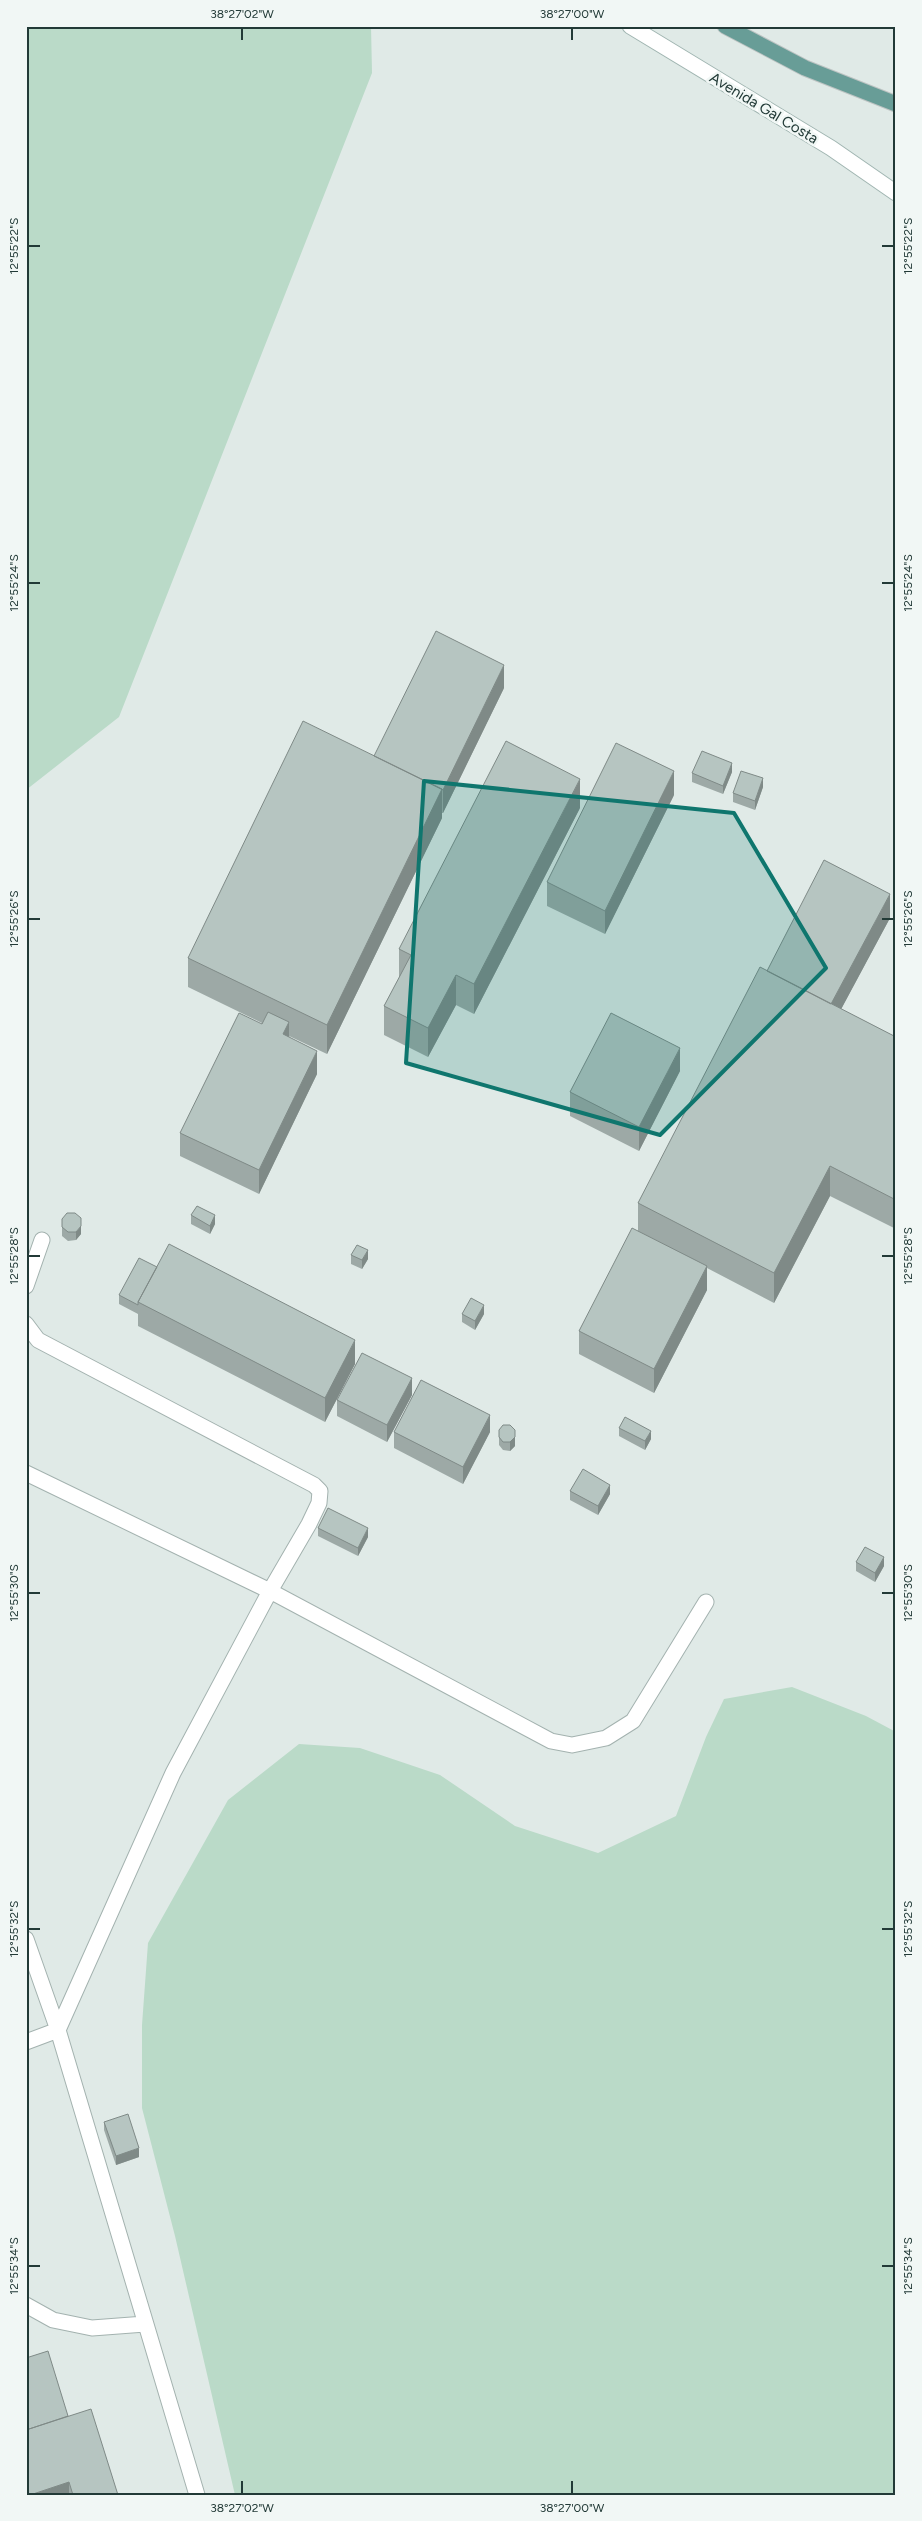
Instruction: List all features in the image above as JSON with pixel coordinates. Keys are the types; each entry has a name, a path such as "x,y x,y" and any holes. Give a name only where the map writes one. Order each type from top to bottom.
{"main road":[{"name":"Avenida Gal Costa","path":"630,26 831,148 896,194"},
{"path":"725,26 805,68 896,104"},
{"path":"26,1286 42,1240"},
{"path":"26,1324 38,1340 314,1485 320,1491 319,1503 309,1524 270,1591 173,1773 58,2030 26,2042"},
{"path":"26,1473 270,1591 551,1741 572,1745 606,1738 634,1721 706,1602"},
{"path":"26,1939 58,2030 196,2495"},
{"path":"26,2305 53,2320 92,2328 145,2324"}],"highlighted area":[{"path":"424,781 734,813 826,968 660,1135 406,1063"}],"green space":[{"path":"26,26 371,26 372,73 119,717 26,790"},
{"path":"792,1687 866,1716 896,1732 896,2495 235,2495 175,2236 142,2108 142,2025 148,1943 228,1800 299,1744 360,1748 440,1775 515,1826 598,1853 676,1816 706,1737 724,1699"}],"building":[{"path":"436,631 504,665 443,790 374,756"},
{"path":"303,721 442,789 327,1025 188,958"},
{"path":"506,741 580,779 474,984 456,975 428,1028 384,1006 411,955 399,949"},
{"path":"616,743 674,771 605,911 547,882"},
{"path":"702,751 732,763 723,786 692,773"},
{"path":"741,771 763,778 755,801 733,793"},
{"path":"824,860 890,894 831,1004 767,971"},
{"path":"760,967 896,1037 896,1200 830,1166 774,1273 638,1203"},
{"path":"268,1012 289,1022 283,1034 317,1051 259,1170 180,1133 239,1013 262,1024"},
{"path":"611,1013 680,1048 639,1127 570,1092"},
{"path":"197,1206 215,1215 210,1226 191,1215"},
{"path":"67,1213 75,1213 81,1218 81,1226 76,1232 68,1232 62,1227 62,1219"},
{"path":"632,1228 707,1266 654,1369 579,1331"},
{"path":"169,1244 355,1340 325,1398 138,1302"},
{"path":"357,1245 368,1250 362,1260 351,1255"},
{"path":"139,1258 157,1267 138,1305 119,1295"},
{"path":"471,1298 484,1305 475,1321 462,1314"},
{"path":"362,1353 412,1378 387,1425 337,1400"},
{"path":"421,1380 490,1415 463,1467 394,1432"},
{"path":"625,1417 651,1431 645,1441 619,1428"},
{"path":"503,1425 510,1425 515,1430 515,1437 510,1442 503,1442 499,1437 499,1430"},
{"path":"583,1469 610,1485 598,1506 570,1491"},
{"path":"328,1508 368,1528 358,1548 318,1528"},
{"path":"865,1547 884,1557 875,1573 856,1562"},
{"path":"128,2114 139,2148 116,2156 104,2122"},
{"path":"48,2351 68,2416 26,2430 26,2358"},
{"path":"91,2409 118,2495 73,2495 69,2482 26,2495 26,2430"}]}
